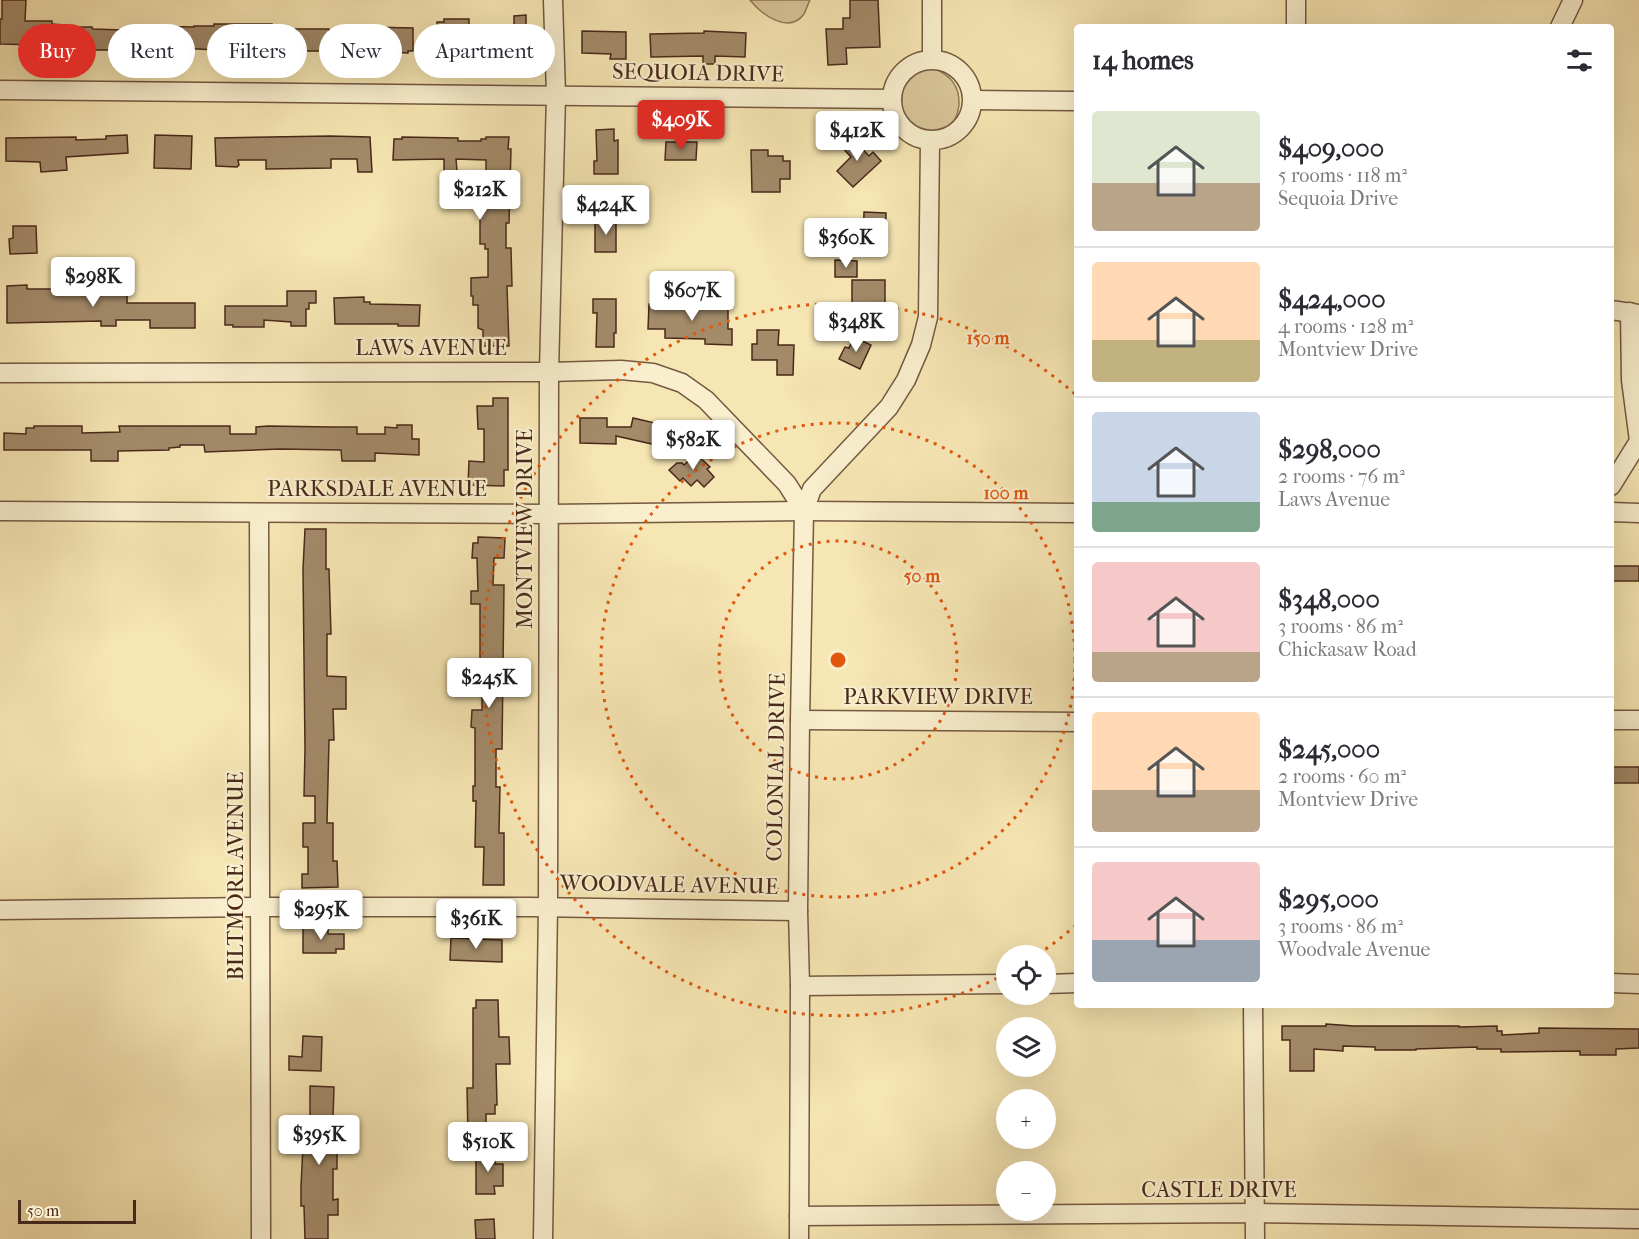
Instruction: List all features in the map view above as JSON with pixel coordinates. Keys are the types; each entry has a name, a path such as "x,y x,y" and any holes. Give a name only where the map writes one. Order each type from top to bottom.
{"street":[{"name":"MONTVIEW DRIVE","path":"543,1239 548,907 549,372 556,95 553,0"},
{"path":"932,0 932,59"},
{"path":"1296,0 1296,24"},
{"path":"1561,24 1573,0"},
{"path":"932,59 954,66 968,80 973,100 967,122 949,137 930,141 913,136 896,118 891,99 896,81 908,67 932,59"},
{"name":"SEQUOIA DRIVE","path":"0,90 891,99"},
{"path":"973,100 1074,101"},
{"path":"804,511 812,489 889,407 906,380 921,345 928,317 930,141"},
{"path":"1614,310 1634,313 1630,380 1639,441 1614,481"},
{"name":"LAWS AVENUE","path":"0,373 621,370 653,373 682,383 706,400 787,484 804,511"},
{"name":"PARKSDALE AVENUE","path":"0,511 549,514 804,511 1074,513"},
{"name":"COLONIAL DRIVE","path":"799,1239 798,911 804,511"},
{"path":"1614,512 1639,513"},
{"name":"BILTMORE AVENUE","path":"259,513 261,1239"},
{"name":"PARKVIEW DRIVE","path":"800,720 1074,722"},
{"path":"1614,720 1639,720"},
{"name":"WOODVALE AVENUE","path":"0,910 548,907 798,911"},
{"path":"1056,984 1074,983"},
{"path":"1614,983 1639,984"},
{"path":"800,986 996,984"},
{"path":"1253,1008 1255,1239"},
{"name":"CASTLE DRIVE","path":"799,1216 1255,1213 1639,1219"}],"shaded area":[{"path":"750,0 810,0 804,14 791,23 768,16"},
{"path":"932,67 944,73 952,81 958,91 959,105 954,120 947,127 931,131 916,129 907,123 900,109 901,92 908,77 914,72"}],"building":[{"path":"2,0 26,0 25,21 52,21 52,24 18,24 18,44 0,44 0,19 2,19"},
{"path":"850,0 878,0 880,47 846,48 847,64 828,65 826,29 843,29 843,18 850,18"},
{"path":"526,15 526,24 514,24 514,16"},
{"path":"444,19 469,19 469,24 437,24 437,22 444,22"},
{"path":"195,26 207,26 207,50 195,49"},
{"path":"402,28 413,28 413,51 408,51 408,53 402,53"},
{"path":"96,29 108,30 108,50 96,50"},
{"path":"307,29 319,29 319,51 307,51"},
{"path":"582,31 626,32 626,59 610,59 611,54 582,53"},
{"path":"704,31 746,33 745,57 715,56 715,64 703,64 703,56 651,57 650,34 704,33"},
{"path":"614,129 614,141 618,140 618,174 594,174 594,161 597,161 596,130"},
{"path":"127,135 128,153 66,157 67,170 41,172 40,162 6,161 6,138 76,137 76,140 106,139 106,136"},
{"path":"155,135 192,136 191,169 154,168"},
{"path":"849,135 869,156 873,152 881,161 853,187 837,171 851,157 839,144"},
{"path":"370,137 372,172 358,172 357,159 331,159 331,168 266,169 266,160 238,160 237,167 216,166 215,138"},
{"path":"402,137 458,138 458,141 481,141 486,137 509,137 508,149 511,149 509,223 506,223 506,248 511,248 512,286 507,286 509,346 483,346 483,330 478,328 478,305 473,305 473,296 471,296 471,278 488,277 488,249 485,249 485,244 480,244 480,212 477,212 477,196 492,195 493,172 486,172 486,160 456,159 457,171 444,171 444,159 393,160 394,139 402,139"},
{"path":"666,142 697,142 696,160 665,160"},
{"path":"751,150 768,150 768,156 783,156 783,161 790,161 790,179 780,179 780,192 752,192"},
{"path":"864,212 886,213 885,246 863,245"},
{"path":"595,220 616,220 616,252 595,252"},
{"path":"13,226 36,226 37,253 10,254 9,239 13,238"},
{"path":"835,260 857,261 857,277 835,277"},
{"path":"852,280 885,280 885,307 852,306"},
{"path":"27,285 27,289 55,289 55,291 127,291 127,303 195,303 195,328 150,328 150,320 116,320 116,326 101,326 101,321 7,323 7,286"},
{"path":"287,291 316,291 316,303 309,303 309,309 306,309 306,326 291,326 291,322 264,320 264,327 225,325 225,306 287,306"},
{"path":"364,297 364,302 370,302 370,304 420,305 419,326 335,324 334,298"},
{"path":"593,299 616,299 614,347 596,347 597,313 593,313"},
{"path":"658,303 728,304 728,329 732,329 732,345 705,344 705,339 665,338 665,329 648,329 649,304 658,305"},
{"path":"757,330 779,330 778,345 794,345 793,375 777,375 777,360 752,360 752,344 757,344"},
{"path":"854,337 871,345 860,369 839,359 845,347 849,348"},
{"path":"493,398 508,398 508,470 504,470 504,486 468,485 469,461 484,462 484,429 478,429 477,406 493,406"},
{"path":"580,418 607,418 607,427 631,427 633,418 655,423 654,426 662,428 664,432 661,446 616,436 616,444 580,443"},
{"path":"397,425 412,425 412,439 419,439 419,455 375,453 375,461 342,461 341,450 280,449 205,452 204,445 180,445 180,447 169,448 169,450 118,451 118,461 91,461 91,450 4,450 4,433 26,434 26,428 34,428 34,426 82,426 82,433 120,432 119,426 230,426 230,434 256,434 256,427 268,426 357,427 357,434 385,434 385,427 397,428"},
{"path":"696,454 710,467 707,469 714,477 704,487 697,480 691,486 683,478 680,481 669,470 677,463 684,465"},
{"path":"305,529 326,529 326,569 329,569 331,634 327,634 327,676 346,677 346,709 333,709 334,740 329,740 327,823 333,823 333,861 337,861 338,887 302,888 302,874 308,874 308,847 303,847 303,823 315,823 315,796 304,796 303,569"},
{"path":"478,537 505,538 504,558 494,558 493,585 504,585 502,749 496,749 496,787 500,787 499,833 504,833 504,885 483,885 484,847 475,847 476,801 473,801 473,786 475,786 475,728 471,727 472,710 482,710 482,686 478,686 480,604 471,604 471,591 478,591 477,558 472,558 473,543 478,543"},
{"path":"1614,566 1639,566 1639,581 1614,581"},
{"path":"1614,767 1639,767 1639,783 1614,783"},
{"path":"303,927 328,927 328,934 344,934 344,949 336,949 336,953 303,953"},
{"path":"451,938 502,940 502,962 450,960"},
{"path":"476,1000 498,1000 499,1037 509,1037 510,1064 496,1064 497,1105 495,1105 495,1114 486,1114 486,1137 468,1137 467,1088 473,1088 473,1008 476,1008"},
{"path":"1326,1024 1497,1026 1497,1031 1502,1031 1502,1035 1539,1033 1539,1028 1639,1029 1639,1048 1616,1049 1616,1055 1580,1055 1580,1051 1501,1052 1501,1049 1477,1049 1477,1047 1375,1050 1375,1047 1343,1046 1343,1051 1314,1049 1314,1071 1290,1071 1290,1040 1282,1040 1282,1026 1326,1026"},
{"path":"303,1036 322,1037 321,1071 289,1070 289,1056 302,1057"},
{"path":"310,1086 334,1087 332,1147 337,1147 337,1169 333,1169 333,1200 338,1199 338,1215 328,1215 328,1239 305,1239 304,1206 301,1206 303,1146 310,1146"},
{"path":"476,1152 495,1152 495,1164 503,1164 503,1186 494,1186 495,1194 476,1194"},
{"path":"494,1219 495,1239 476,1239 475,1220"}]}
